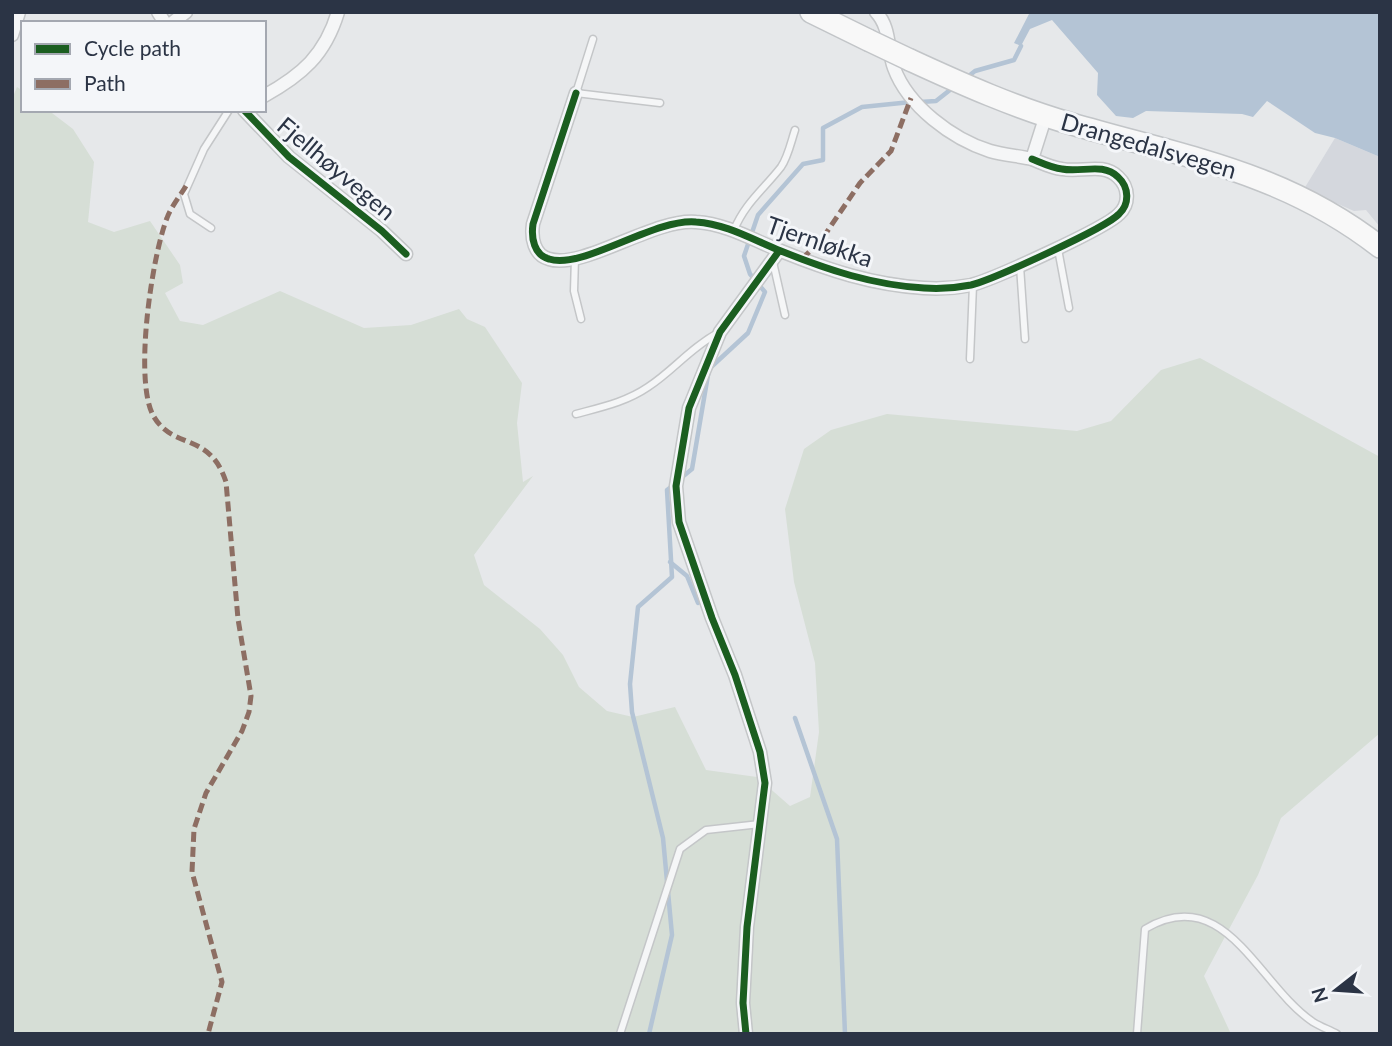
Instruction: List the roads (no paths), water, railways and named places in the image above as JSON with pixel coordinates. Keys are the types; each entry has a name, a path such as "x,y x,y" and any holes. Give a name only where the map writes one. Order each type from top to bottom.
{"main road":[{"name":"Drangedalsvegen","path":"811,12 962,84 1046,116 1226,165 1268,181 1325,210 1380,247"}],"street":[{"path":"12,35 19,12"},
{"name":"Fjellhøyvegen","path":"266,95 289,82 315,61 324,48 338,12"},
{"path":"882,14 893,66 911,98 958,135 989,150 1032,159 1046,116"},
{"name":"Tjernløkka","path":"576,93 533,224 531,238 537,249 548,259 575,258 674,223 696,222 734,230 776,256 857,279 925,288 973,285 1058,247 1119,215 1128,200 1121,179 1111,171 1063,170 1032,159"},
{"name":"Fjellhøyvegen","path":"246,112 289,157 382,231 406,254"},
{"path":"746,1034 743,1003 747,927 762,824 765,783 760,752 735,675 679,522 676,486 689,408 720,332 776,256"}],"lane":[{"path":"593,39 576,93 660,103"},
{"path":"211,228 190,214 184,194 204,149 228,112"},
{"path":"734,230 741,213 756,192 782,166 795,130"},
{"path":"1058,247 1069,308"},
{"path":"776,256 785,315"},
{"path":"575,258 573,291 581,319"},
{"path":"1020,264 1025,339"},
{"path":"970,359 973,285"},
{"path":"576,414 623,402 640,392 694,346 720,332"},
{"path":"620,1034 680,849 706,830 762,824"},
{"path":"1137,1034 1145,929 1165,917 1192,915 1217,924 1312,1021 1338,1034"}],"water":[{"path":"1030,12 1380,12 1380,157 1335,138 1315,133 1267,101 1253,117 1242,114 1146,111 1133,118 1116,116 1097,95 1098,73 1052,20 1030,29 1021,46 1014,43"}],"waterway":[{"path":"965,79 975,71 1014,60 1021,46"},
{"path":"920,102 936,101 955,86"},
{"path":"681,478 692,469 709,369 748,333 765,292 750,274 744,256 758,215 803,164 823,160 823,128 862,107 911,102"},
{"path":"649,1034 672,935 663,838 632,712 630,684 638,607 672,577 667,490 675,484"},
{"path":"670,562 687,576 698,603"},
{"path":"795,718 837,839 845,1034"}]}
